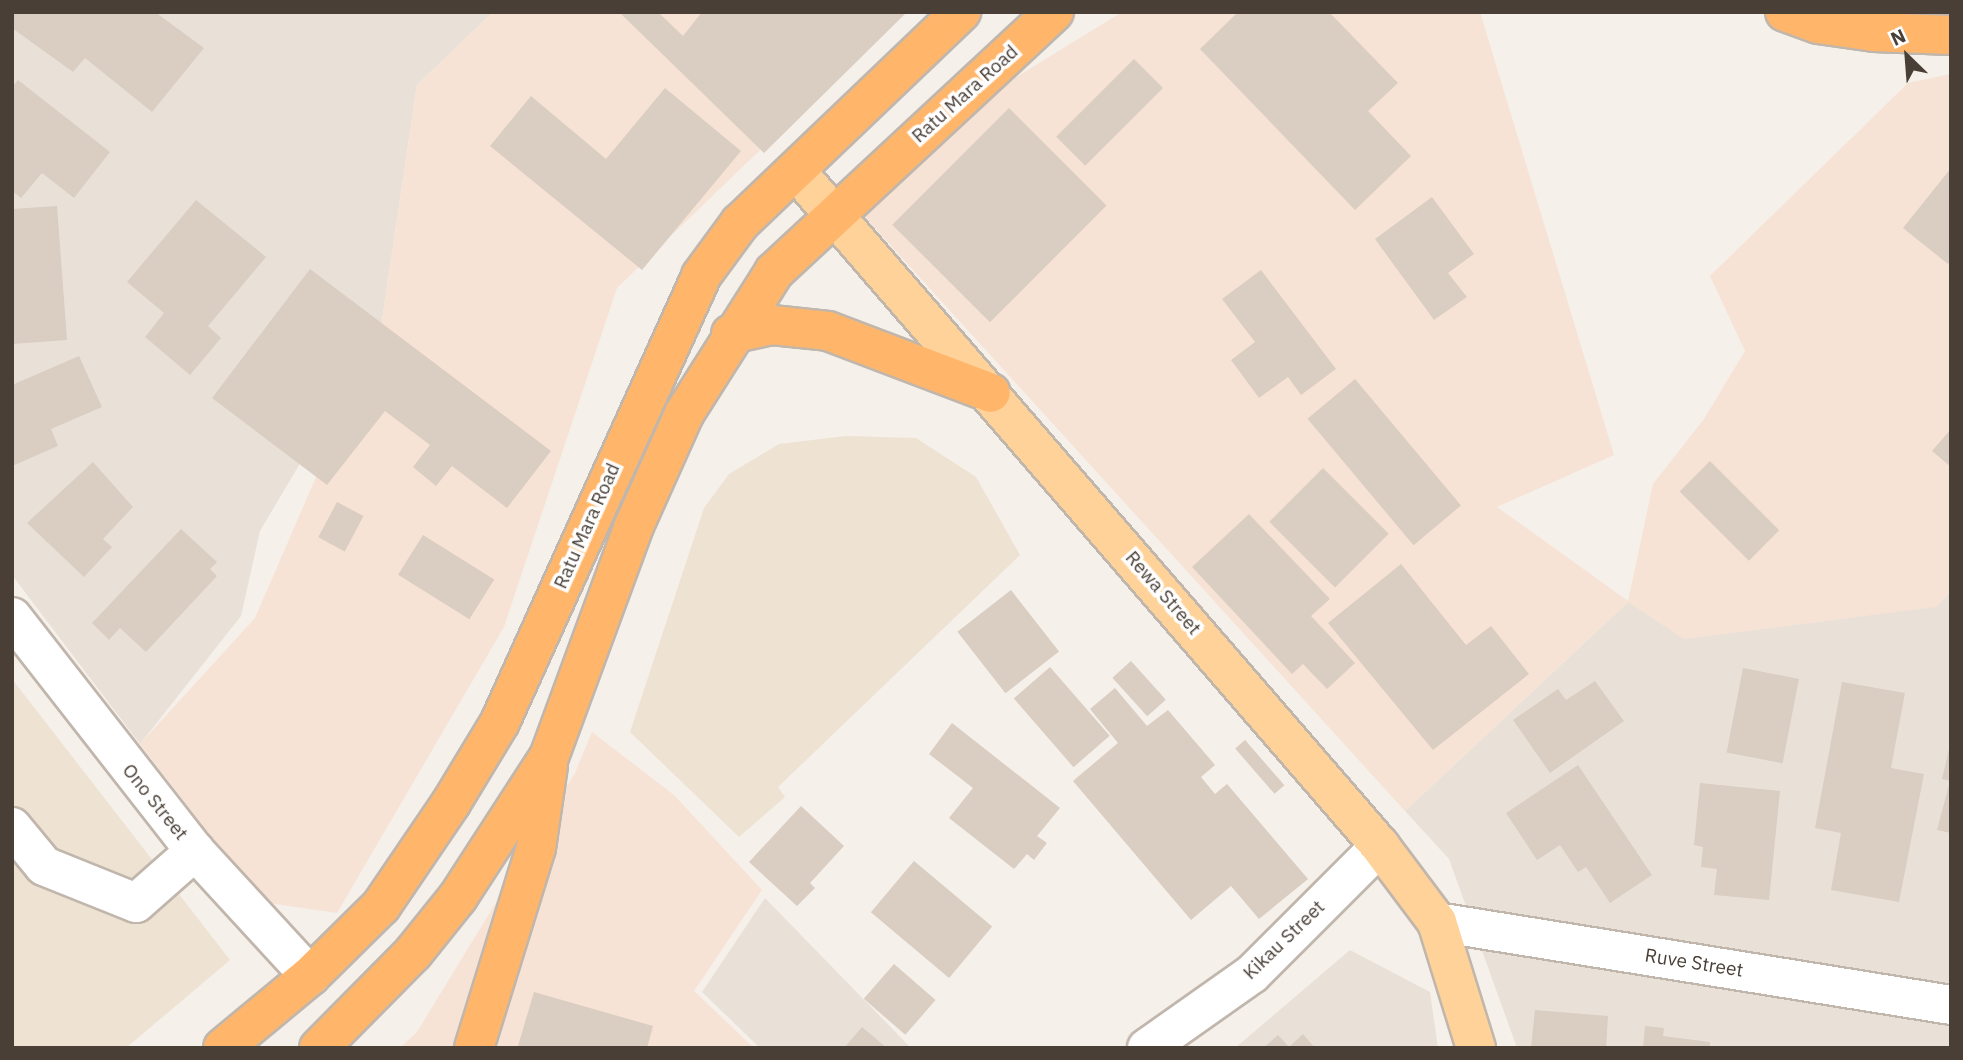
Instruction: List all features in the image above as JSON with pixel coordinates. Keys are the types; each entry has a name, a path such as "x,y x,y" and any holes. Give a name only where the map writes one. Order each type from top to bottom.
{"highway":[{"name":"Ratu Mara Road","path":"223,1048 310,976 381,906 465,780 499,722 701,276 740,223 961,12"},
{"name":"Ratu Mara Road","path":"319,1048 353,1016 458,897 549,757 634,526 684,414 731,334 774,272 835,211 1054,12"},
{"path":"1785,12 1818,23 1874,32 1951,35"},
{"path":"731,334 772,325 828,331 991,393"},
{"path":"474,1048 536,848 549,757"},
{"path":"310,976 353,1016"}],"main road":[{"name":"Rewa Street","path":"796,171 835,211 1380,846 1437,922 1476,1048"}],"street":[{"name":"Ono Street","path":"12,617 195,851 310,976"},
{"path":"12,827 44,866 136,903 195,851"},
{"name":"Kikau Street","path":"1147,1048 1252,974 1380,846"},
{"name":"Ruve Street","path":"1437,922 1951,1005"}],"shaded area":[{"path":"12,12 493,12 417,85 381,327 260,531 241,616 140,744 12,575"},
{"path":"493,12 903,12 617,288 504,627 337,913 261,902 140,744 255,618 381,327 417,85"},
{"path":"1122,12 1480,12 1614,455 1497,507 1628,601 1653,484 1704,419 1745,351 1710,276 1908,83 1951,74 1951,591 1936,607 1684,639 1628,602 1405,811 863,215 1013,79"},
{"path":"846,436 916,438 976,477 1020,555 778,787 785,797 739,837 630,732 704,508 729,474 779,444"},
{"path":"1951,591 1951,1048 1517,1048 1449,859 1405,811 1628,602 1936,607"},
{"path":"12,679 230,960 126,1048 12,1048"},
{"path":"592,732 674,795 762,890 694,991 754,1048 400,1048 417,1032 575,773"},
{"path":"765,898 911,1048 760,1048 702,992"},
{"path":"1350,950 1430,992 1438,1048 1235,1048"}],"building":[{"path":"12,12 155,12 204,48 152,112 85,58 73,72 12,28"},
{"path":"619,12 658,12 683,36 702,12 907,12 764,153"},
{"path":"1238,12 1329,12 1398,83 1368,111 1411,156 1355,210 1200,49"},
{"path":"1134,59 1163,88 1085,166 1056,137"},
{"path":"18,80 110,152 74,198 42,173 21,198 12,191 12,87"},
{"path":"665,88 741,151 642,270 490,146 531,96 606,159"},
{"path":"1009,108 1107,206 990,322 892,225"},
{"path":"1951,168 1951,260 1948,264 1903,228"},
{"path":"1432,197 1474,254 1448,273 1467,297 1434,320 1375,239"},
{"path":"196,200 266,257 208,326 221,338 190,375 145,337 164,313 127,282"},
{"path":"57,206 67,340 12,344 12,209"},
{"path":"310,269 551,451 507,508 452,466 436,486 413,467 430,445 385,411 327,485 212,398"},
{"path":"1261,270 1336,369 1301,395 1288,377 1259,398 1231,360 1255,342 1222,299"},
{"path":"79,356 102,407 51,429 58,446 12,466 12,385"},
{"path":"1355,379 1461,505 1414,545 1308,419"},
{"path":"1951,429 1951,467 1932,451"},
{"path":"1710,461 1779,530 1749,561 1680,491"},
{"path":"93,462 133,507 103,539 112,547 84,577 27,523"},
{"path":"1323,468 1389,534 1335,588 1269,522"},
{"path":"337,502 363,516 345,551 318,537"},
{"path":"1249,514 1330,599 1311,616 1355,663 1327,689 1303,664 1292,674 1192,567"},
{"path":"181,529 217,562 210,569 217,576 146,652 120,628 109,640 92,623"},
{"path":"423,535 494,580 469,619 398,575"},
{"path":"1401,564 1466,645 1491,626 1529,674 1433,750 1328,623"},
{"path":"1011,590 1059,651 1005,693 957,632"},
{"path":"1131,661 1166,700 1147,716 1112,678"},
{"path":"1050,667 1110,736 1073,767 1014,698"},
{"path":"1743,668 1799,679 1783,763 1727,752"},
{"path":"1595,681 1624,721 1550,773 1513,720 1558,689 1566,700"},
{"path":"1842,682 1905,693 1891,768 1924,774 1899,902 1831,890 1841,833 1815,828"},
{"path":"1115,688 1147,726 1168,710 1215,765 1201,777 1215,794 1227,784 1308,879 1259,919 1231,886 1191,920 1073,781 1118,743 1090,709"},
{"path":"952,723 1060,808 1037,836 1047,843 1034,860 1027,854 1014,869 949,818 973,788 929,754"},
{"path":"1245,740 1284,785 1275,794 1235,749"},
{"path":"1951,746 1951,781 1942,779"},
{"path":"1578,765 1652,875 1610,903 1586,867 1578,872 1560,845 1537,860 1506,813"},
{"path":"1951,781 1951,833 1937,830"},
{"path":"1700,783 1780,791 1769,900 1714,895 1717,869 1701,867 1703,847 1694,845"},
{"path":"801,806 844,846 810,883 815,888 797,906 749,862"},
{"path":"914,861 992,927 949,978 871,912"},
{"path":"894,964 936,1000 905,1035 864,999"},
{"path":"534,992 653,1026 647,1048 518,1046"},
{"path":"1535,1010 1608,1016 1606,1048 1531,1048"},
{"path":"1645,1026 1664,1028 1663,1036 1710,1042 1710,1048 1643,1048"},
{"path":"862,1027 887,1048 844,1048"},
{"path":"1303,1034 1315,1048 1263,1048 1278,1035 1289,1047"}]}
